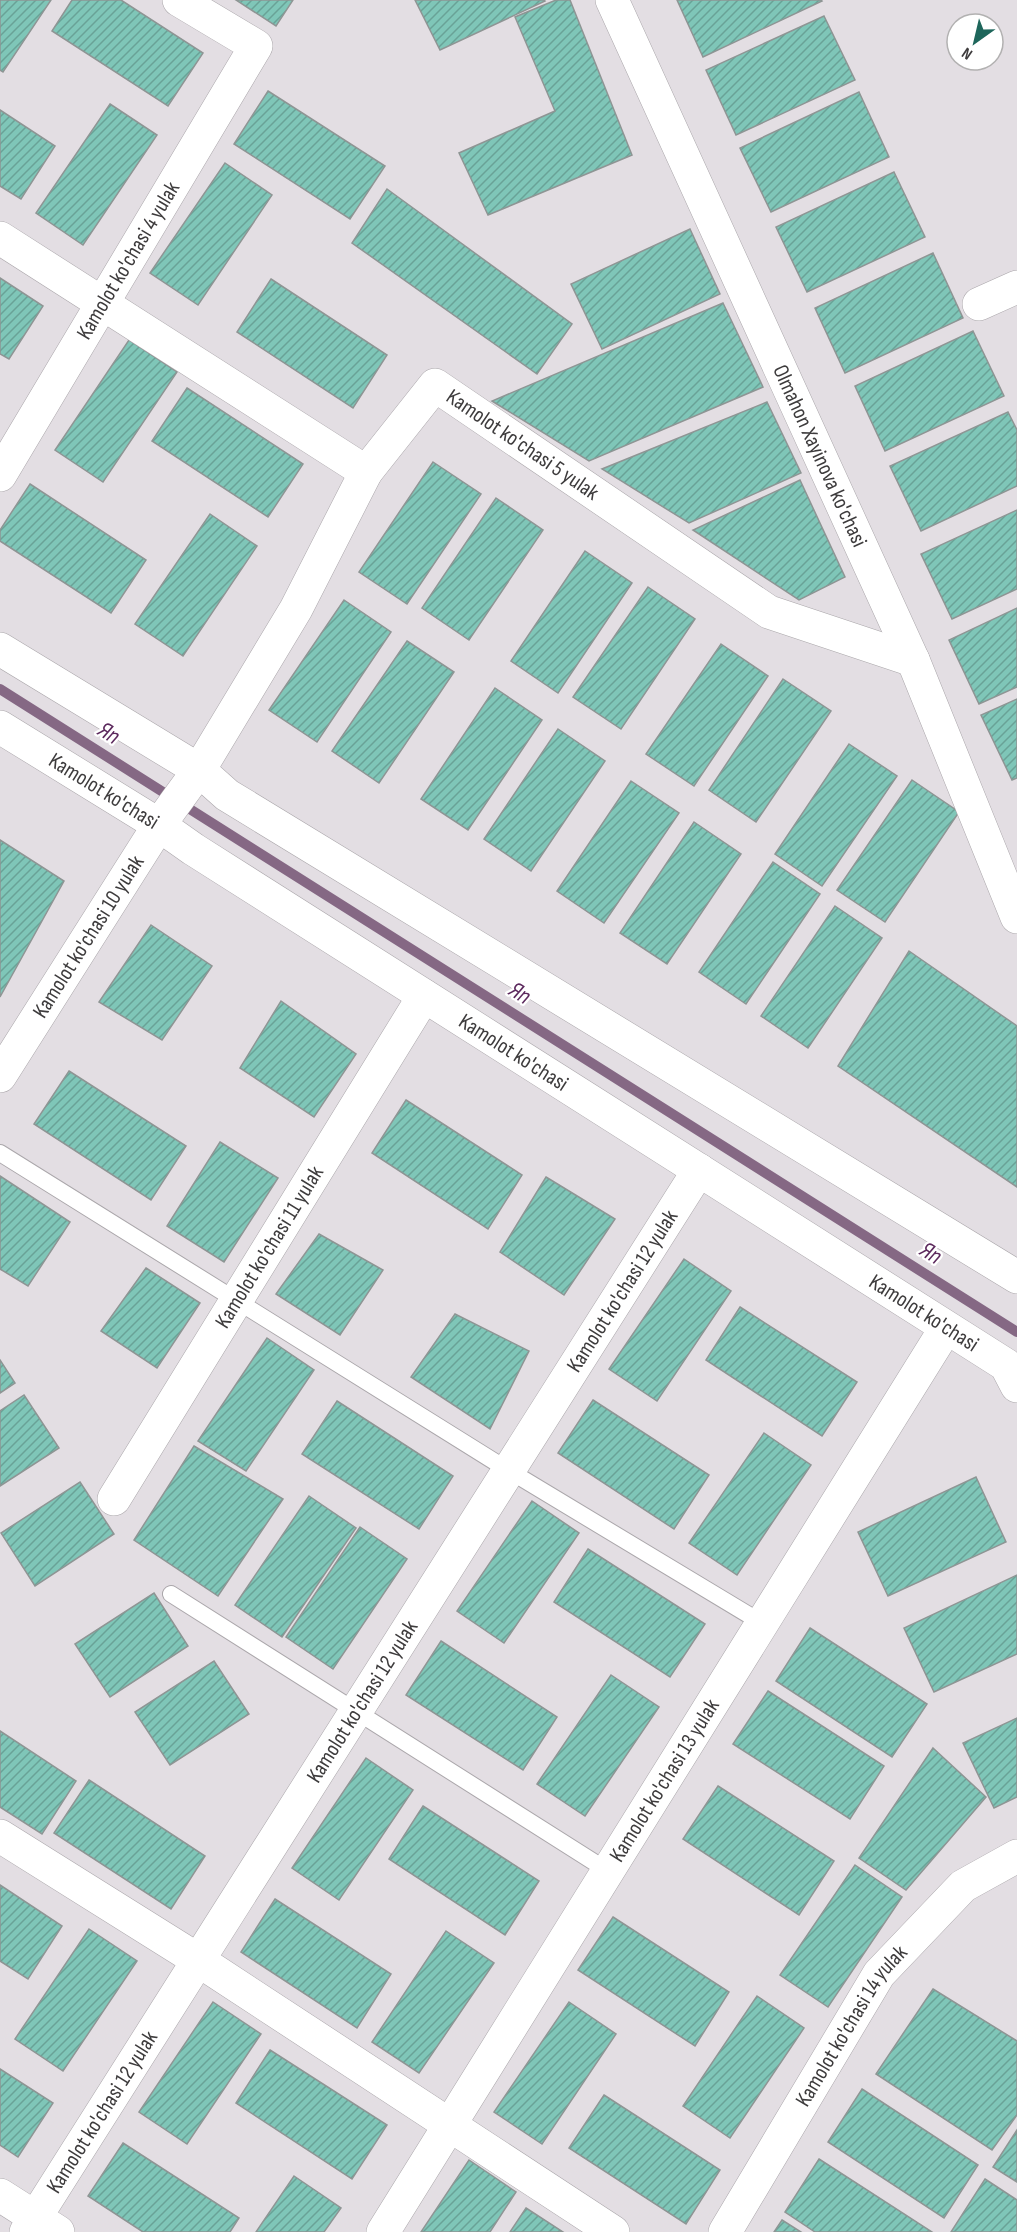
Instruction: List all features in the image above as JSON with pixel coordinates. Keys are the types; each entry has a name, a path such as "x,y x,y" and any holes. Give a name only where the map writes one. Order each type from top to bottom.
{"street":[{"name":"Kamolot ko'chasi 4 yulak","path":"0,475 256,46 179,0"},
{"name":"Olmahon Xayinova ko'chasi","path":"612,0 913,660 1017,917"},
{"path":"0,238 366,471"},
{"path":"979,303 1017,286"},
{"name":"Kamolot ko'chasi 5 yulak","path":"199,770 296,609 366,471 435,385 769,612 913,660"},
{"path":"0,649 199,770 227,795 1017,1277"},
{"name":"Kamolot ko'chasi","path":"0,727 159,825 193,849 1006,1365 1017,1386"},
{"name":"Kamolot ko'chasi 10 yulak","path":"0,1076 159,825 199,770"},
{"name":"Kamolot ko'chasi 11 yulak","path":"114,1499 424,996"},
{"name":"Kamolot ko'chasi 12 yulak","path":"40,2227 198,1960 699,1170"},
{"name":"Kamolot ko'chasi 13 yulak","path":"383,2232 946,1328"},
{"path":"0,1836 198,1960 613,2232"},
{"name":"Kamolot ko'chasi 14 yulak","path":"725,2232 879,1974 963,1886 1017,1856"},
{"path":"0,2195 40,2227"}],"lane":[{"path":"0,1153 508,1470 762,1623"},
{"path":"171,1594 609,1870"}],"building":[{"path":"0,0 51,0 3,72 0,70"},
{"path":"72,0 121,0 203,53 168,106 52,31"},
{"path":"236,0 293,0 276,26"},
{"path":"415,0 544,0 545,1 440,50"},
{"path":"556,0 570,0 632,155 488,215 459,153 555,111 515,17"},
{"path":"677,0 821,0 822,1 703,57"},
{"path":"824,16 855,80 736,135 706,70"},
{"path":"268,91 385,166 350,219 234,144"},
{"path":"859,92 889,157 771,212 740,148"},
{"path":"110,104 157,135 83,245 36,213"},
{"path":"0,110 55,146 21,199 0,186"},
{"path":"225,163 272,195 198,305 150,273"},
{"path":"894,172 925,237 807,292 776,227"},
{"path":"387,189 572,324 537,374 352,243"},
{"path":"690,229 720,294 602,349 571,284"},
{"path":"933,253 963,318 845,373 815,308"},
{"path":"0,278 43,306 9,359 0,354"},
{"path":"271,279 387,355 353,408 237,332"},
{"path":"723,303 763,387 589,461 492,401"},
{"path":"973,331 1004,396 885,451 855,386"},
{"path":"129,340 177,372 103,482 55,450"},
{"path":"187,388 303,464 268,517 152,441"},
{"path":"767,402 801,473 689,523 602,469"},
{"path":"1008,412 1017,430 1017,486 921,531 890,466"},
{"path":"433,462 481,494 407,604 359,572"},
{"path":"800,480 845,577 799,600 693,530"},
{"path":"30,484 146,560 111,613 0,541 0,530"},
{"path":"496,498 543,530 469,640 422,608"},
{"path":"1017,510 1017,589 952,619 921,554"},
{"path":"210,514 257,546 183,656 135,624"},
{"path":"585,551 632,583 558,693 511,661"},
{"path":"648,587 695,619 621,729 573,697"},
{"path":"344,600 391,632 317,742 269,710"},
{"path":"1017,608 1017,687 979,704 949,640"},
{"path":"407,641 454,672 379,783 332,751"},
{"path":"721,644 768,676 694,786 646,754"},
{"path":"783,679 831,711 756,822 709,790"},
{"path":"495,688 542,720 468,830 421,799"},
{"path":"1017,699 1017,778 1012,780 981,715"},
{"path":"558,729 605,761 531,871 484,839"},
{"path":"849,744 897,776 822,886 775,854"},
{"path":"912,780 959,812 885,922 837,890"},
{"path":"631,781 679,813 604,923 557,891"},
{"path":"694,822 741,854 667,964 620,933"},
{"path":"0,840 64,881 0,997"},
{"path":"773,862 820,894 746,1004 699,972"},
{"path":"835,906 882,938 808,1048 761,1016"},
{"path":"151,925 212,966 162,1040 99,1002"},
{"path":"909,951 1017,1026 1017,1187 838,1066"},
{"path":"281,1001 356,1054 314,1117 240,1068"},
{"path":"69,1071 186,1146 151,1200 34,1124"},
{"path":"406,1100 522,1175 488,1229 372,1153"},
{"path":"220,1142 278,1178 224,1262 167,1226"},
{"path":"0,1176 70,1222 28,1286 0,1269"},
{"path":"546,1177 615,1219 564,1295 500,1252"},
{"path":"319,1234 383,1270 340,1335 276,1294"},
{"path":"684,1259 731,1291 657,1401 609,1369"},
{"path":"146,1268 200,1303 157,1368 101,1331"},
{"path":"740,1307 857,1382 822,1436 706,1360"},
{"path":"455,1314 529,1351 490,1429 411,1377"},
{"path":"267,1338 314,1370 246,1471 198,1441"},
{"path":"0,1360 15,1383 0,1393"},
{"path":"24,1395 59,1448 0,1486 0,1411"},
{"path":"593,1400 709,1475 674,1529 558,1453"},
{"path":"337,1401 453,1476 419,1529 302,1454"},
{"path":"764,1433 811,1465 737,1575 689,1543"},
{"path":"194,1446 283,1499 218,1596 134,1540"},
{"path":"976,1477 1006,1542 888,1596 858,1532"},
{"path":"80,1482 114,1534 35,1586 1,1533"},
{"path":"309,1496 356,1528 282,1637 235,1605"},
{"path":"532,1501 579,1533 504,1643 457,1611"},
{"path":"360,1527 407,1559 333,1669 286,1637"},
{"path":"588,1549 705,1624 670,1677 554,1602"},
{"path":"1017,1575 1017,1654 934,1692 904,1628"},
{"path":"154,1593 188,1646 110,1697 75,1644"},
{"path":"810,1628 927,1704 892,1757 776,1681"},
{"path":"441,1641 557,1717 523,1770 406,1695"},
{"path":"214,1661 249,1714 170,1765 135,1712"},
{"path":"611,1675 659,1707 585,1816 537,1784"},
{"path":"768,1691 884,1766 850,1819 733,1744"},
{"path":"1017,1718 1017,1797 994,1808 963,1743"},
{"path":"0,1731 76,1781 42,1834 0,1807"},
{"path":"933,1748 986,1797 906,1890 859,1858"},
{"path":"366,1758 413,1790 339,1900 292,1868"},
{"path":"89,1780 205,1856 171,1909 54,1833"},
{"path":"718,1786 834,1861 799,1915 683,1839"},
{"path":"423,1806 539,1881 505,1935 389,1859"},
{"path":"855,1865 902,1897 828,2007 780,1975"},
{"path":"0,1885 62,1926 28,1979 0,1961"},
{"path":"275,1899 391,1974 357,2028 241,1952"},
{"path":"613,1917 729,1992 695,2046 578,1970"},
{"path":"89,1929 137,1961 63,2071 15,2039"},
{"path":"446,1931 494,1963 419,2073 372,2042"},
{"path":"933,1989 1017,2041 1017,2115 992,2150 876,2074"},
{"path":"757,1996 804,2028 730,2138 683,2106"},
{"path":"213,2002 261,2034 187,2144 139,2112"},
{"path":"569,2002 616,2034 542,2144 494,2112"},
{"path":"270,2050 387,2125 352,2179 236,2103"},
{"path":"0,2069 53,2103 18,2157 0,2145"},
{"path":"862,2089 978,2165 944,2218 828,2142"},
{"path":"604,2095 720,2170 686,2224 569,2148"},
{"path":"1017,2130 1017,2182 993,2167"},
{"path":"123,2143 239,2218 230,2232 143,2232 88,2196"},
{"path":"819,2159 932,2232 815,2232 785,2212"},
{"path":"469,2160 516,2192 490,2232 421,2232"},
{"path":"294,2176 341,2208 324,2232 256,2232"},
{"path":"985,2179 1017,2200 1017,2232 951,2232"},
{"path":"526,2208 563,2232 510,2232"},
{"path":"782,2220 801,2232 774,2232"}],"waterway":[{"name":"Яп","path":"0,689 1017,1332"}]}
